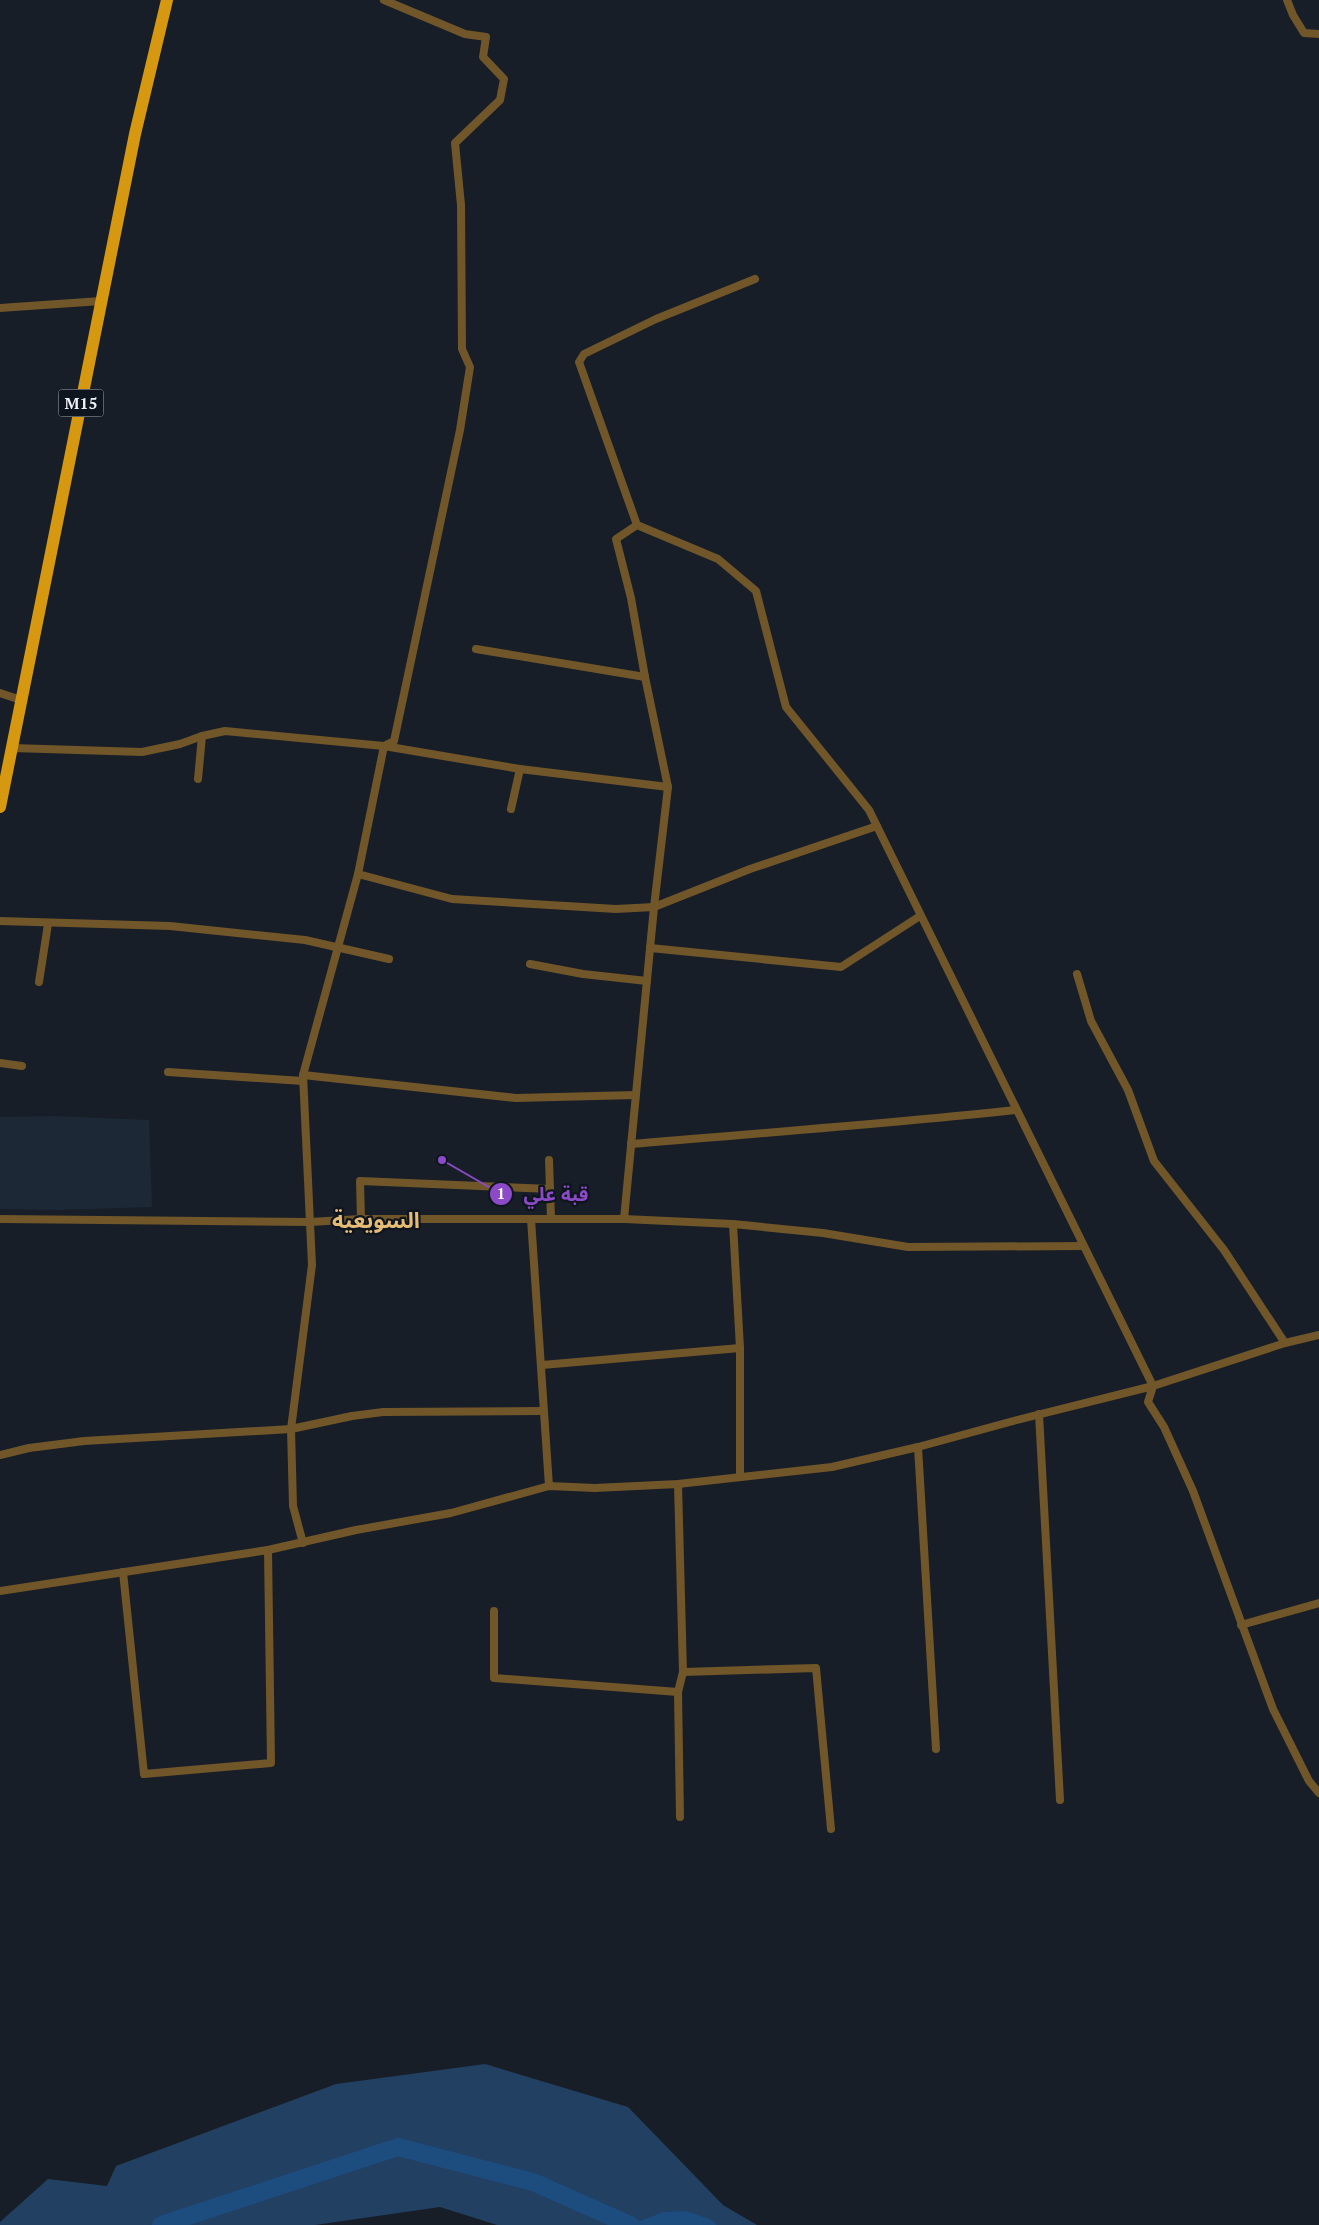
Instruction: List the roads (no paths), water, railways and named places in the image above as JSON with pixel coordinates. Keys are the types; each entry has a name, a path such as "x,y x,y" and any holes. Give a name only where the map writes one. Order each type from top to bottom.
{"highway":[{"name":"M15","path":"1,798 135,134 167,0"}],"street":[{"path":"384,0 466,34 486,37 483,57 504,79 500,100 455,143 461,206 462,349 470,367 460,430 394,741 384,746"},
{"path":"1287,0 1293,15 1304,33 1319,34"},
{"path":"755,279 656,318 584,354 579,362 637,524 718,559 756,591 786,707 869,810 1082,1246 1153,1386 1148,1402 1164,1427 1193,1491 1273,1709 1309,1781 1319,1793"},
{"path":"0,308 102,301"},
{"path":"624,1219 654,907 668,787 645,678 631,598 616,539 637,524"},
{"path":"476,649 645,678"},
{"path":"0,693 21,700"},
{"path":"12,748 142,752 180,744 202,736 225,731 384,746 520,768 668,787"},
{"path":"198,779 202,736"},
{"path":"303,1544 293,1506 291,1429 312,1264 303,1078 358,874 384,746"},
{"path":"512,808 520,768"},
{"path":"358,874 452,899 616,909 654,907 750,869 877,826"},
{"path":"650,948 841,967 920,916"},
{"path":"0,921 48,924 170,926 305,940 389,959"},
{"path":"39,982 48,924"},
{"path":"530,964 583,974 647,981"},
{"path":"1077,974 1091,1021 1128,1090 1154,1160 1224,1250 1285,1342"},
{"path":"0,1063 22,1066"},
{"path":"168,1072 303,1078 516,1098 636,1095"},
{"path":"631,1144 882,1125 1015,1110"},
{"path":"549,1160 551,1219"},
{"path":"361,1219 360,1181 550,1189"},
{"path":"0,1219 310,1222 361,1219 624,1219 732,1224 824,1233 908,1247 1082,1246"},
{"path":"532,1219 549,1486"},
{"path":"732,1224 740,1348 740,1477"},
{"path":"0,1591 303,1544 356,1530 451,1513 549,1486 595,1488 678,1484 832,1467 918,1447 1039,1414 1153,1386 1285,1342 1319,1335"},
{"path":"542,1365 740,1348"},
{"path":"0,1455 29,1448 84,1441 291,1429 352,1416 383,1412 544,1411"},
{"path":"1039,1414 1060,1800"},
{"path":"918,1447 936,1748"},
{"path":"678,1484 683,1672 678,1692 680,1817"},
{"path":"123,1572 144,1774 271,1762 268,1550"},
{"path":"1241,1625 1319,1603"},
{"path":"494,1611 494,1678 678,1692"},
{"path":"683,1672 816,1668 830,1829"}],"waterway":[{"path":"161,2225 398,2147 533,2182 630,2225"}],"place":[{"name":"قبة علي","path":"442,1160"}],"district":[{"name":"السويعية","path":"376,1219"}]}
